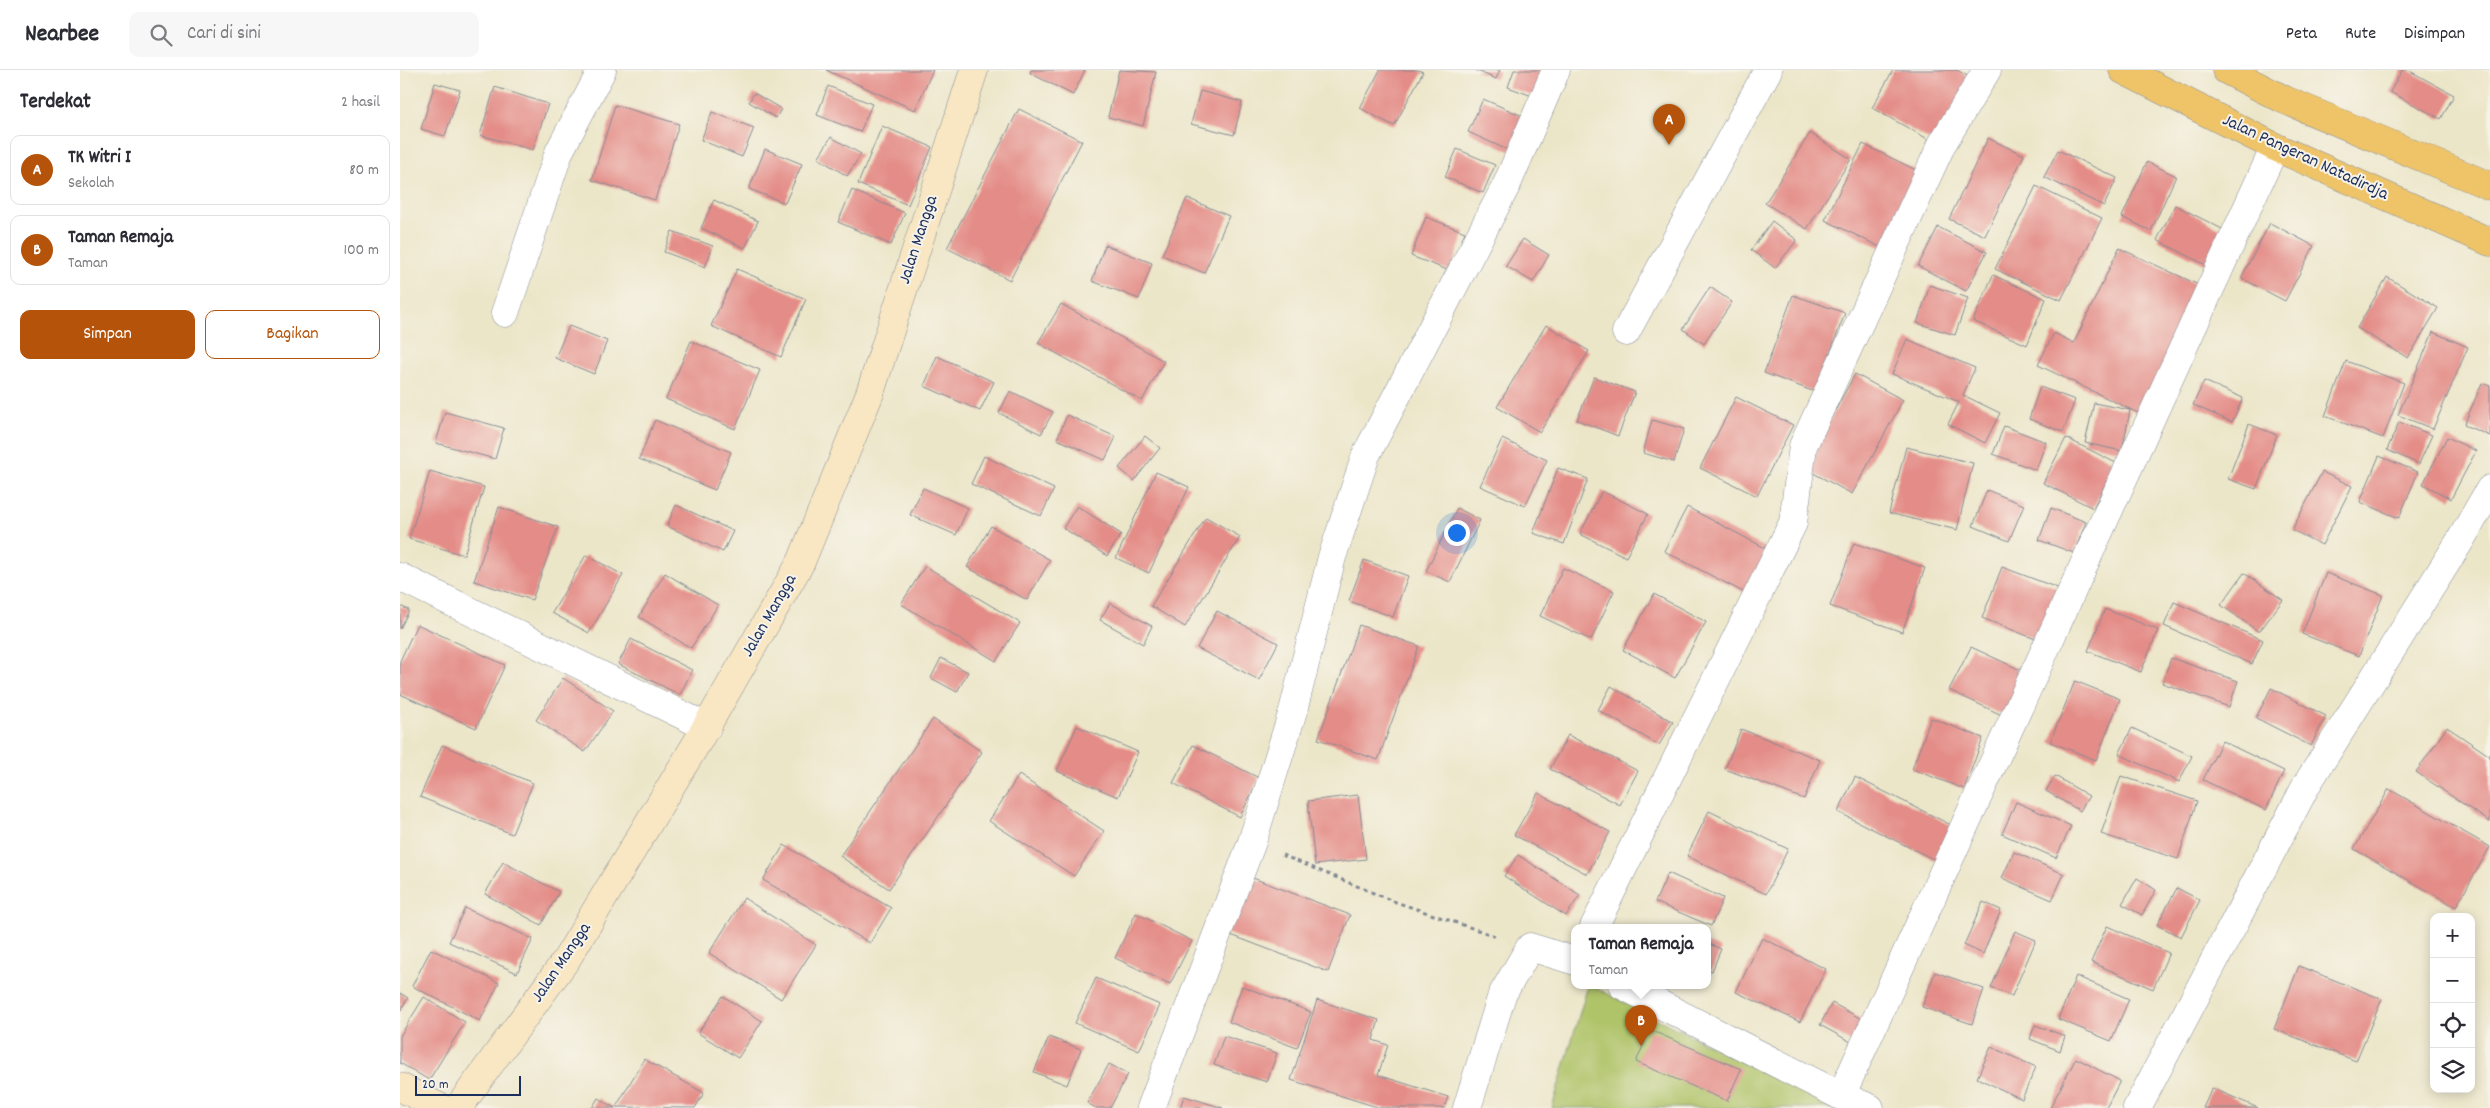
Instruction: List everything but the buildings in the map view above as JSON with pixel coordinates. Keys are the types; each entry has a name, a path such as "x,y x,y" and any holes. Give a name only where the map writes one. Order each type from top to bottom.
{"main road":[{"name":"Jalan Pangeran Natadirdja","path":"2123,70 2275,147 2488,234"},
{"path":"2226,70 2285,100 2490,186"}],"street":[{"path":"505,313 559,152 602,70"},
{"name":"Jalan Mangga","path":"458,1108 566,960 707,727 801,562 870,393 974,70"},
{"path":"1151,1108 1252,842 1293,711 1332,557 1366,455 1507,184 1556,70"},
{"path":"1626,332 1768,70"},
{"path":"1595,924 1793,523 1802,446 1942,144 1987,70"},
{"path":"1841,1096 2275,147"},
{"path":"2137,1108 2307,784 2460,542 2490,489"},
{"path":"400,577 707,727"},
{"path":"1467,1108 1502,995 1530,947 1571,960"},
{"path":"1630,989 1841,1096 1870,1108"},
{"path":"400,1087 441,1108"}],"path":[{"path":"1252,842 1392,901 1530,947"}],"green space":[{"path":"1587,989 1598,989 1834,1108 1552,1108"}],"place":[{"name":"TK Witri I","path":"1669,145"},
{"name":"Taman Remaja","path":"1641,1046"}]}
